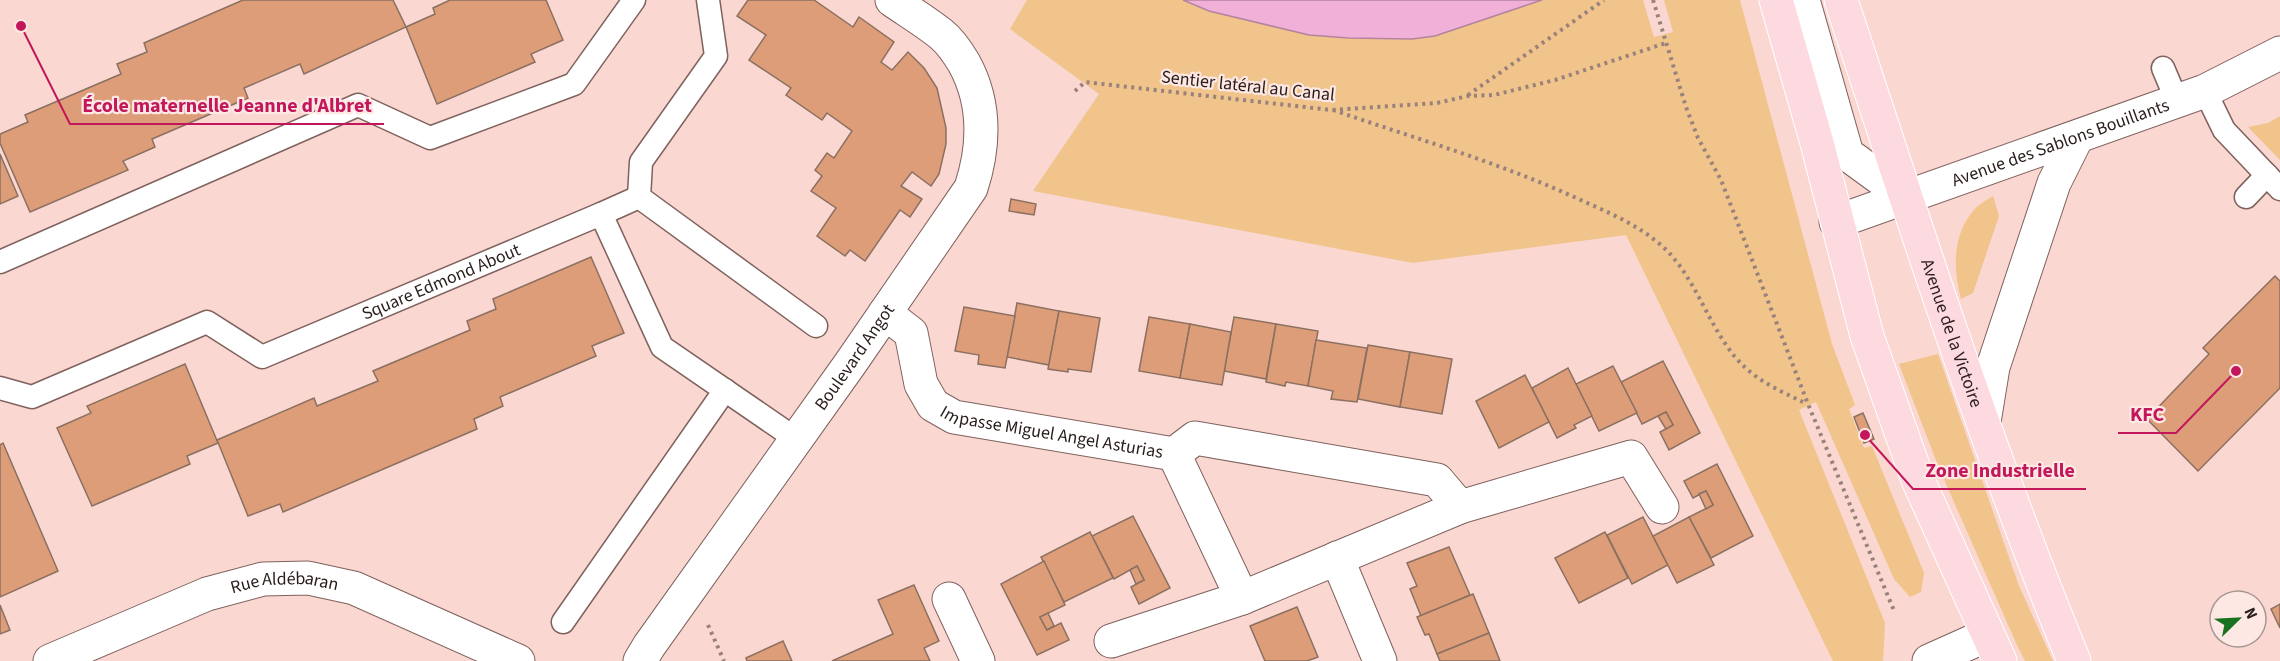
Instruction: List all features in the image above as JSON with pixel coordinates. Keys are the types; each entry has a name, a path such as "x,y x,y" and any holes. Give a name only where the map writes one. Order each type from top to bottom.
{"main road":[{"path":"1776,0 1817,143 1867,336 1918,480 1993,648"},
{"name":"Avenue de la Victoire","path":"1841,0 1945,315 2040,578 2074,661"}],"street":[{"name":"Boulevard Angot","path":"640,661 971,188 978,168 982,122 979,99 968,71 957,52 943,35 892,0"},
{"path":"1803,0 1847,154 1906,197"},
{"name":"Avenue des Sablons Bouillants","path":"1836,222 2191,96 2280,53"},
{"path":"1984,422 1992,367 2054,183 2077,137"},
{"name":"Impasse Miguel Angel Asturias","path":"885,313 911,333 921,384 933,405 954,417 1174,454 1195,438 1437,480 1460,507"},
{"name":"Impasse Miguel Angel Asturias","path":"1174,454 1242,598"},
{"path":"1111,641 1242,598 1460,507 1631,457 1662,507"},
{"path":"1337,558 1380,661"},
{"name":"Rue Aldébaran","path":"50,661 207,594 262,579 308,578 354,588 518,661"},
{"path":"950,599 978,661"},
{"path":"1929,661 1993,648"}],"lane":[{"path":"0,262 358,105 430,138 574,84 634,0"},
{"path":"639,197 641,162 716,56 708,0"},
{"path":"2163,68 2273,182 2246,197"},
{"path":"639,197 601,214 662,347 796,439"},
{"path":"639,197 816,326"},
{"name":"Square Edmond About","path":"0,388 32,398 207,322 262,357 601,214"},
{"path":"562,622 725,390"}],"path":[{"path":"1468,96 1604,0"},
{"path":"1653,0 1698,138 1721,180 1808,404 1895,613"},
{"name":"Sentier latéral au Canal","path":"1074,91 1085,82 1331,110 1437,103 1468,96 1494,95 1555,80 1666,43"},
{"path":"1331,110 1546,184 1626,221 1658,242 1680,267 1730,349 1747,370 1770,386 1808,404"},
{"path":"702,619 708,624 724,661"}],"shaded area":[{"path":"1027,0 1183,0 1209,11 1309,35 1411,39 1435,36 1542,0 1643,0 1654,37 1673,32 1664,0 1740,0 1832,344 1855,405 1849,409 1864,448 1872,446 1924,573 1921,592 1910,597 1894,579 1816,402 1799,410 1885,623 1883,661 1833,661 1626,235 1413,263 1033,191 1099,94 1010,29"},
{"path":"1183,0 1542,0 1435,36 1412,39 1309,35 1209,11"},
{"path":"2280,116 2280,160 2248,127 2268,123"},
{"path":"1993,196 1999,216 1973,293 1961,299 1956,264 1958,241 1974,210"},
{"path":"1938,354 2019,586 2053,661 2025,661 1939,468 1899,364"}],"building":[{"path":"243,0 393,0 406,27 304,74 300,64 244,88 248,98 152,139 155,147 123,161 128,170 30,212 0,143 0,134 28,122 25,115 121,74 117,64 147,52 144,43"},
{"path":"450,0 546,0 563,40 531,54 535,62 437,104 406,27 435,14 433,8"},
{"path":"748,0 814,0 853,27 859,17 894,42 881,62 892,70 908,52 924,68 937,88 946,128 946,144 939,174 931,186 912,172 901,186 922,199 910,217 900,210 865,261 850,250 845,256 817,236 836,208 811,191 822,176 815,170 827,153 834,158 852,131 827,113 822,120 786,95 791,88 749,60 766,35 737,16"},
{"path":"0,154 18,196 0,204"},
{"path":"1011,199 1036,204 1034,215 1009,211"},
{"path":"591,257 624,333 592,346 596,356 500,397 503,406 474,419 477,429 283,512 280,504 248,516 217,440 314,398 317,406 378,381 373,371 470,330 467,321 496,309 493,299"},
{"path":"2275,276 2280,281 2280,388 2198,471 2147,419 2209,354 2203,348"},
{"path":"1017,303 1059,311 1049,365 1007,357"},
{"path":"964,307 1015,316 1005,368 978,364 979,355 955,351"},
{"path":"1059,311 1100,318 1091,372 1048,369"},
{"path":"1149,317 1190,324 1180,378 1139,371"},
{"path":"1234,317 1276,324 1266,379 1224,371"},
{"path":"1190,324 1231,332 1222,385 1180,378"},
{"path":"1276,324 1318,331 1308,386 1286,382 1285,386 1266,382"},
{"path":"1316,340 1367,348 1357,402 1331,399 1333,391 1308,386"},
{"path":"1368,345 1410,352 1400,407 1358,399"},
{"path":"1410,352 1452,359 1442,414 1400,407"},
{"path":"1663,361 1700,433 1669,450 1660,432 1673,425 1666,412 1642,424 1621,382"},
{"path":"185,364 218,443 187,456 190,464 92,506 57,428 91,413 87,406"},
{"path":"1613,366 1637,413 1599,431 1576,384"},
{"path":"1568,368 1592,416 1574,425 1576,428 1557,438 1532,388"},
{"path":"1525,375 1549,422 1499,448 1476,401"},
{"path":"1666,412 1673,425 1666,429 1658,416"},
{"path":"1863,413 1874,439 1864,443 1854,417"},
{"path":"3,443 58,571 0,597 0,445"},
{"path":"1717,464 1753,536 1711,558 1689,517 1713,505 1706,491 1693,498 1684,481"},
{"path":"1706,491 1713,505 1706,509 1699,494"},
{"path":"1133,516 1170,588 1139,604 1131,587 1144,580 1137,566 1114,579 1092,536"},
{"path":"1643,517 1668,565 1632,584 1607,535"},
{"path":"1689,517 1714,565 1677,583 1653,536"},
{"path":"1090,532 1113,578 1064,602 1041,557"},
{"path":"1605,532 1628,578 1579,603 1555,558"},
{"path":"1449,547 1470,595 1421,616 1410,589 1417,586 1407,563"},
{"path":"1044,561 1065,605 1040,617 1047,630 1061,623 1069,640 1037,655 1001,584"},
{"path":"1137,566 1144,580 1136,584 1130,570"},
{"path":"914,585 939,641 924,648 930,661 832,661 893,634 878,600"},
{"path":"1473,594 1489,633 1437,654 1429,634 1425,635 1417,617"},
{"path":"2280,604 2280,628 2271,609"},
{"path":"0,605 10,630 0,634"},
{"path":"1297,607 1318,657 1307,661 1265,661 1250,626"},
{"path":"1048,613 1054,626 1047,630 1040,617"},
{"path":"1489,633 1500,661 1440,661 1437,654"},
{"path":"783,641 792,661 747,661 746,658"}],"place":[{"name":"École maternelle Jeanne d'Albret","path":"21,26"},
{"name":"KFC","path":"2236,371"},
{"name":"Zone Industrielle","path":"1865,435"}]}
